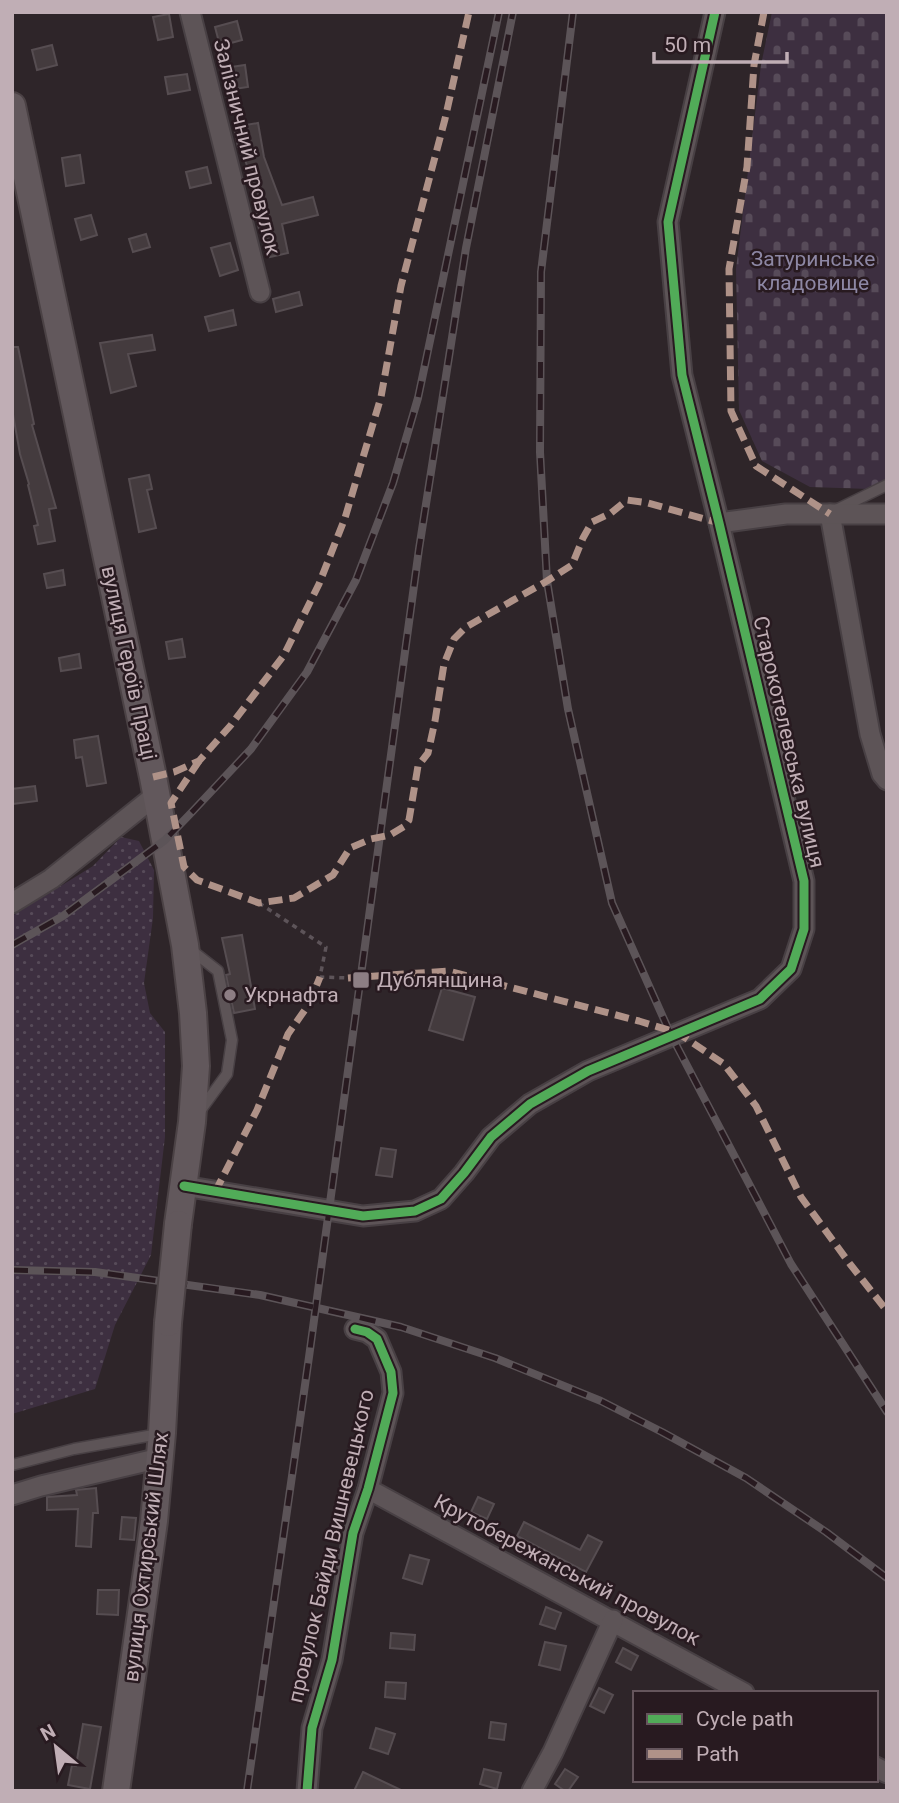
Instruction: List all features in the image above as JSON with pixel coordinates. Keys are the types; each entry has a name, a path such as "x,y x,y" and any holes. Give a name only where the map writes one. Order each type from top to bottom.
{"main road":[{"name":"вулиця Героїв Праці","path":"12,106 22,203 75,403 185,945 196,1066 192,1122 178,1224"},
{"name":"вулиця Охтирський Шлях","path":"116,1791 155,1521 168,1322 178,1224"}],"street":[{"name":"Залізничний провулок","path":"190,12 260,292"},
{"name":"Старокотелевська вулиця","path":"184,1186 363,1216 415,1211 441,1199 491,1137 530,1104 588,1071 760,999 791,969 804,929 804,881 682,375 668,222 715,12"},
{"path":"719,523 786,514 887,513"},
{"path":"830,514 870,734 882,774 887,780"},
{"path":"12,903 69,865 156,795"},
{"name":"провулок Байди Вишневецького","path":"307,1791 312,1728 332,1660 354,1532 393,1393 391,1372 377,1339 367,1332 355,1329"},
{"path":"12,1495 161,1446"},
{"name":"Крутобережанський провулок","path":"368,1489 740,1691"},
{"path":"532,1791 553,1752 613,1620"}],"lane":[{"path":"830,514 887,485"},
{"path":"185,945 218,971 232,1040 227,1074 192,1122"},
{"path":"12,1465 74,1449 161,1446"}],"path":[{"path":"259,903 326,947 320,977 348,978"}],"green space":[{"name":"Затуринське кладовище","path":"772,12 887,12 887,494 870,489 810,487 762,461 739,410 736,269 761,65"},
{"path":"121,837 139,841 154,870 153,918 144,983 150,1013 165,1032 165,1137 151,1255 115,1325 95,1389 12,1414 12,916 93,866"}],"building":[{"path":"169,14 173,37 158,40 153,17"},
{"path":"237,21 242,40 220,46 215,27"},
{"path":"52,45 57,65 37,70 32,50"},
{"path":"245,65 248,87 227,90 224,68"},
{"path":"187,74 190,90 168,94 165,77"},
{"path":"258,123 264,157 282,205 313,197 318,215 282,224 288,253 270,257 264,228 259,229 254,207 262,205 238,147 234,127"},
{"path":"80,155 84,183 66,186 62,158"},
{"path":"207,167 211,183 190,188 186,172"},
{"path":"91,215 97,235 81,240 75,219"},
{"path":"146,234 150,247 133,252 129,239"},
{"path":"230,243 238,270 220,276 211,248"},
{"path":"299,292 302,305 276,312 273,299"},
{"path":"233,310 236,325 209,331 205,317"},
{"path":"152,335 155,350 128,354 136,386 111,393 100,343"},
{"path":"12,347 18,347 34,424 32,425 56,508 49,509 55,541 38,544 34,526 38,525 12,409"},
{"path":"149,475 152,489 147,490 156,528 139,532 129,479"},
{"path":"63,570 65,585 47,588 44,574"},
{"path":"182,639 185,657 169,659 166,642"},
{"path":"79,654 81,668 61,671 59,658"},
{"path":"98,736 106,783 87,786 82,757 76,758 74,740"},
{"path":"35,786 37,801 12,804 12,789"},
{"path":"242,935 255,1009 234,1013 226,975 230,974 222,938"},
{"path":"442,988 475,997 463,1040 429,1030"},
{"path":"381,1148 396,1150 392,1177 376,1175"},
{"path":"96,1488 98,1513 93,1513 91,1547 76,1546 78,1509 47,1510 47,1497 77,1495 76,1490"},
{"path":"478,1497 494,1504 487,1519 471,1512"},
{"path":"122,1517 136,1518 134,1540 120,1539"},
{"path":"524,1522 580,1550 588,1535 602,1542 586,1572 517,1536"},
{"path":"410,1555 429,1560 422,1584 403,1578"},
{"path":"98,1590 119,1590 118,1615 97,1614"},
{"path":"546,1607 561,1613 555,1629 540,1624"},
{"path":"391,1633 415,1635 414,1650 390,1648"},
{"path":"545,1642 566,1646 560,1670 539,1665"},
{"path":"623,1648 638,1656 631,1670 616,1662"},
{"path":"386,1682 406,1683 405,1699 385,1697"},
{"path":"599,1688 613,1695 604,1713 590,1706"},
{"path":"491,1722 506,1724 504,1740 489,1738"},
{"path":"83,1724 101,1727 90,1789 68,1785 72,1765 76,1766"},
{"path":"376,1728 395,1734 388,1754 370,1748"},
{"path":"484,1769 501,1773 497,1789 480,1784"},
{"path":"565,1769 578,1777 568,1791 555,1784"},
{"path":"363,1772 403,1791 354,1791"}],"railway":[{"path":"12,945 63,916 165,840 192,812 251,749 307,672 356,580 393,483 418,398 499,12"},
{"path":"247,1791 419,549 466,248 513,12"},
{"path":"573,12 541,272 540,452 547,581 568,709 612,903 671,1035 791,1264 887,1412"},
{"path":"12,1270 95,1272 260,1295 401,1327 495,1358 601,1401 746,1478 826,1532 887,1578"}],"marked path":[{"path":"153,777 174,772 199,761 231,725 284,655 319,584 345,518 381,397 401,286 445,119 469,12"},
{"path":"764,12 754,65 747,167 729,269 731,411 756,466 830,514"},
{"path":"199,761 171,803 184,867 197,880 259,903 294,898 333,875 350,848 390,835 405,826 409,820 418,766 428,753 444,664 454,639 466,627 572,565 592,522 611,513 627,500 648,503 719,523"},
{"path":"348,978 448,971 678,1033 724,1064 756,1106 801,1197 887,1311"},
{"path":"215,1192 257,1110 288,1034 309,1004 320,977"}],"cycle path":[{"path":"184,1186 363,1216 415,1211 441,1199 491,1137 530,1104 588,1071 760,999 791,969 804,929 804,881 682,375 668,222 715,12"},
{"path":"307,1791 312,1728 332,1660 353,1533 368,1489 393,1393 391,1372 377,1339 367,1332 355,1329"}],"place":[{"name":"Дублянщина","path":"361,980"},
{"name":"Укрнафта","path":"230,995"}]}
